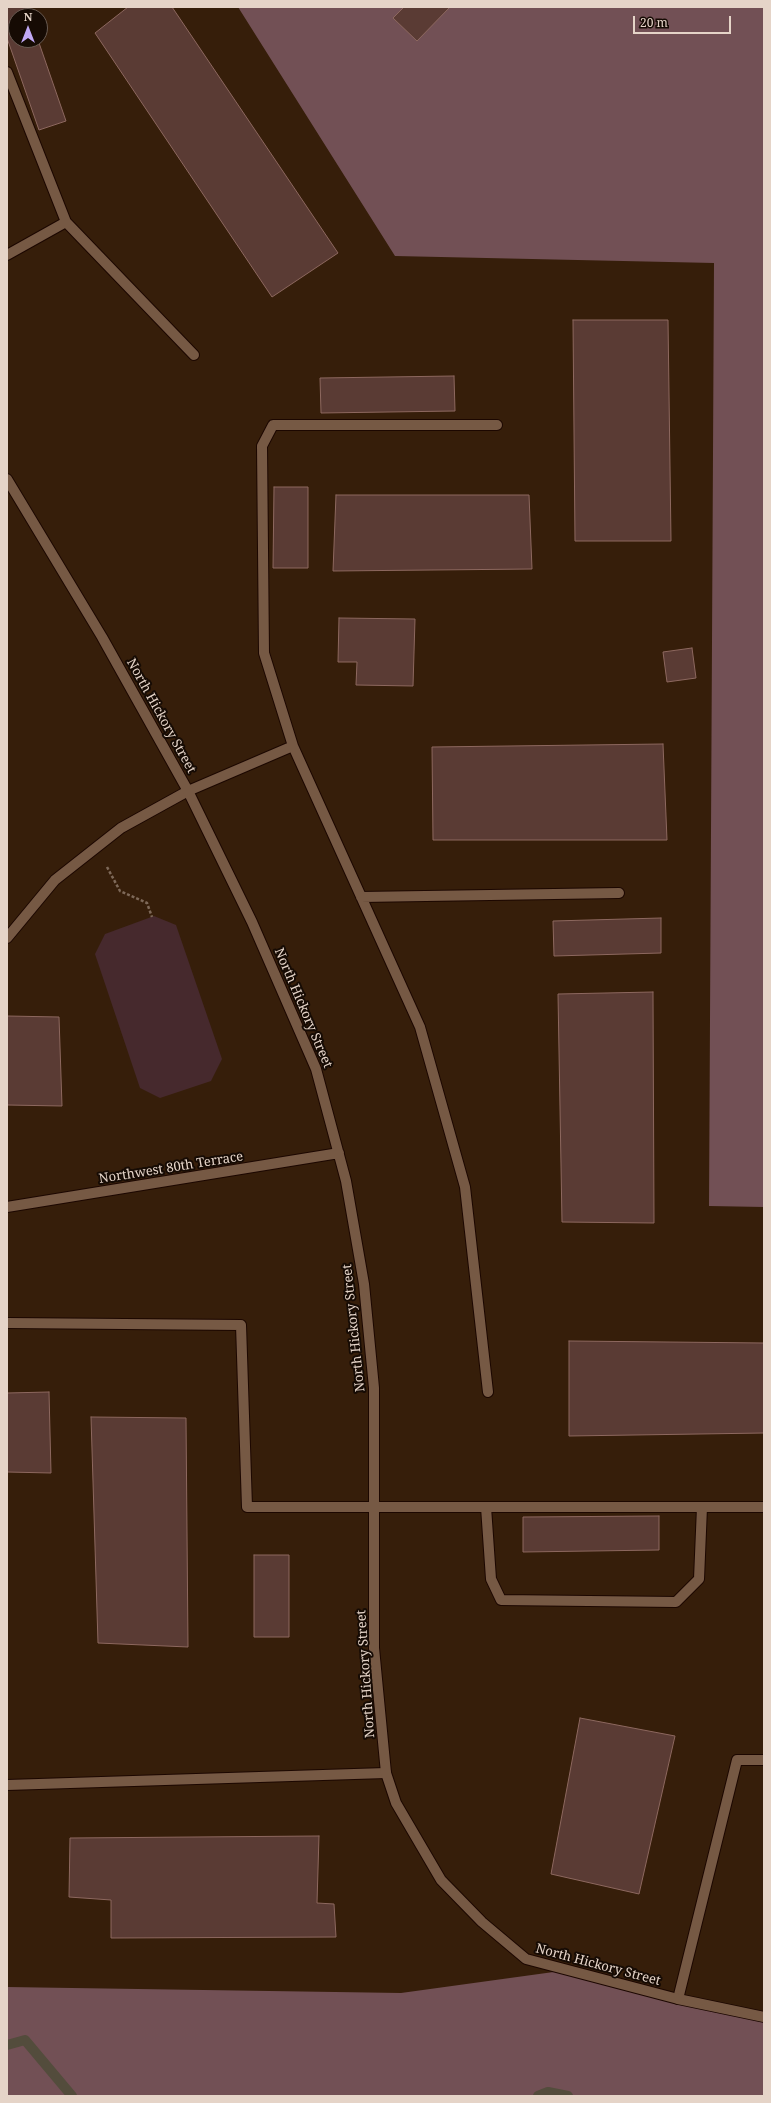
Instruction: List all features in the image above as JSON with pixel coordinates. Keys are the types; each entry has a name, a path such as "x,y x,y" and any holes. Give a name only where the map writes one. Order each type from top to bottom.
{"street":[{"path":"7,72 66,222 194,355"},
{"path":"7,256 66,222"},
{"path":"488,1392 465,1187 420,1027 293,746 264,653 262,446 273,425 497,425"},
{"name":"North Hickory Street","path":"7,479 102,637 188,791 252,922 316,1069 346,1181 364,1284 374,1388 374,1648 386,1773 396,1803 441,1880 482,1922 526,1959 678,1999 764,2017"},
{"path":"7,938 55,880 121,828 188,791 293,746"},
{"path":"361,897 619,893"},
{"name":"Northwest 80th Terrace","path":"7,1207 339,1154"},
{"path":"7,1323 241,1325 247,1507 764,1507"},
{"path":"486,1507 490,1579 502,1600 676,1602 699,1579 702,1507"},
{"path":"678,1999 737,1760 764,1760"},
{"path":"7,1785 386,1773"}],"path":[{"path":"97,847 120,891 147,903 152,917"}],"shaded area":[{"path":"238,7 764,7 764,1207 709,1206 714,263 395,256"},
{"path":"154,916 176,925 222,1059 211,1081 160,1098 140,1088 95,954 105,934"},
{"path":"568,1970 764,2017 764,2096 7,2096 7,1987 401,1993"}],"building":[{"path":"7,7 27,7 8,8 8,41"},
{"path":"128,7 172,7 338,253 272,297 95,33"},
{"path":"404,7 450,7 417,41 393,18"},
{"path":"10,48 41,48 66,121 39,130"},
{"path":"573,320 668,320 671,541 575,541"},
{"path":"454,376 455,411 321,413 320,378"},
{"path":"274,487 308,487 308,568 273,568"},
{"path":"336,495 529,495 532,569 333,571"},
{"path":"339,618 415,619 413,686 356,685 357,662 338,662"},
{"path":"692,648 696,678 667,682 663,652"},
{"path":"663,744 667,840 433,840 432,747"},
{"path":"661,918 661,953 554,956 553,921"},
{"path":"653,992 654,1223 562,1222 558,994"},
{"path":"7,1016 59,1017 62,1106 7,1105"},
{"path":"569,1341 764,1343 764,1433 569,1436"},
{"path":"49,1392 51,1473 7,1472 7,1393"},
{"path":"91,1417 186,1418 188,1647 98,1643"},
{"path":"659,1516 659,1550 523,1552 523,1517"},
{"path":"254,1555 289,1555 289,1637 254,1637"},
{"path":"580,1718 675,1736 639,1894 551,1874"},
{"path":"319,1836 317,1903 334,1904 336,1937 111,1938 111,1900 69,1897 70,1838"}],"waterway":[{"path":"7,2045 25,2040 72,2096"},
{"path":"538,2096 548,2092 568,2096"}]}
